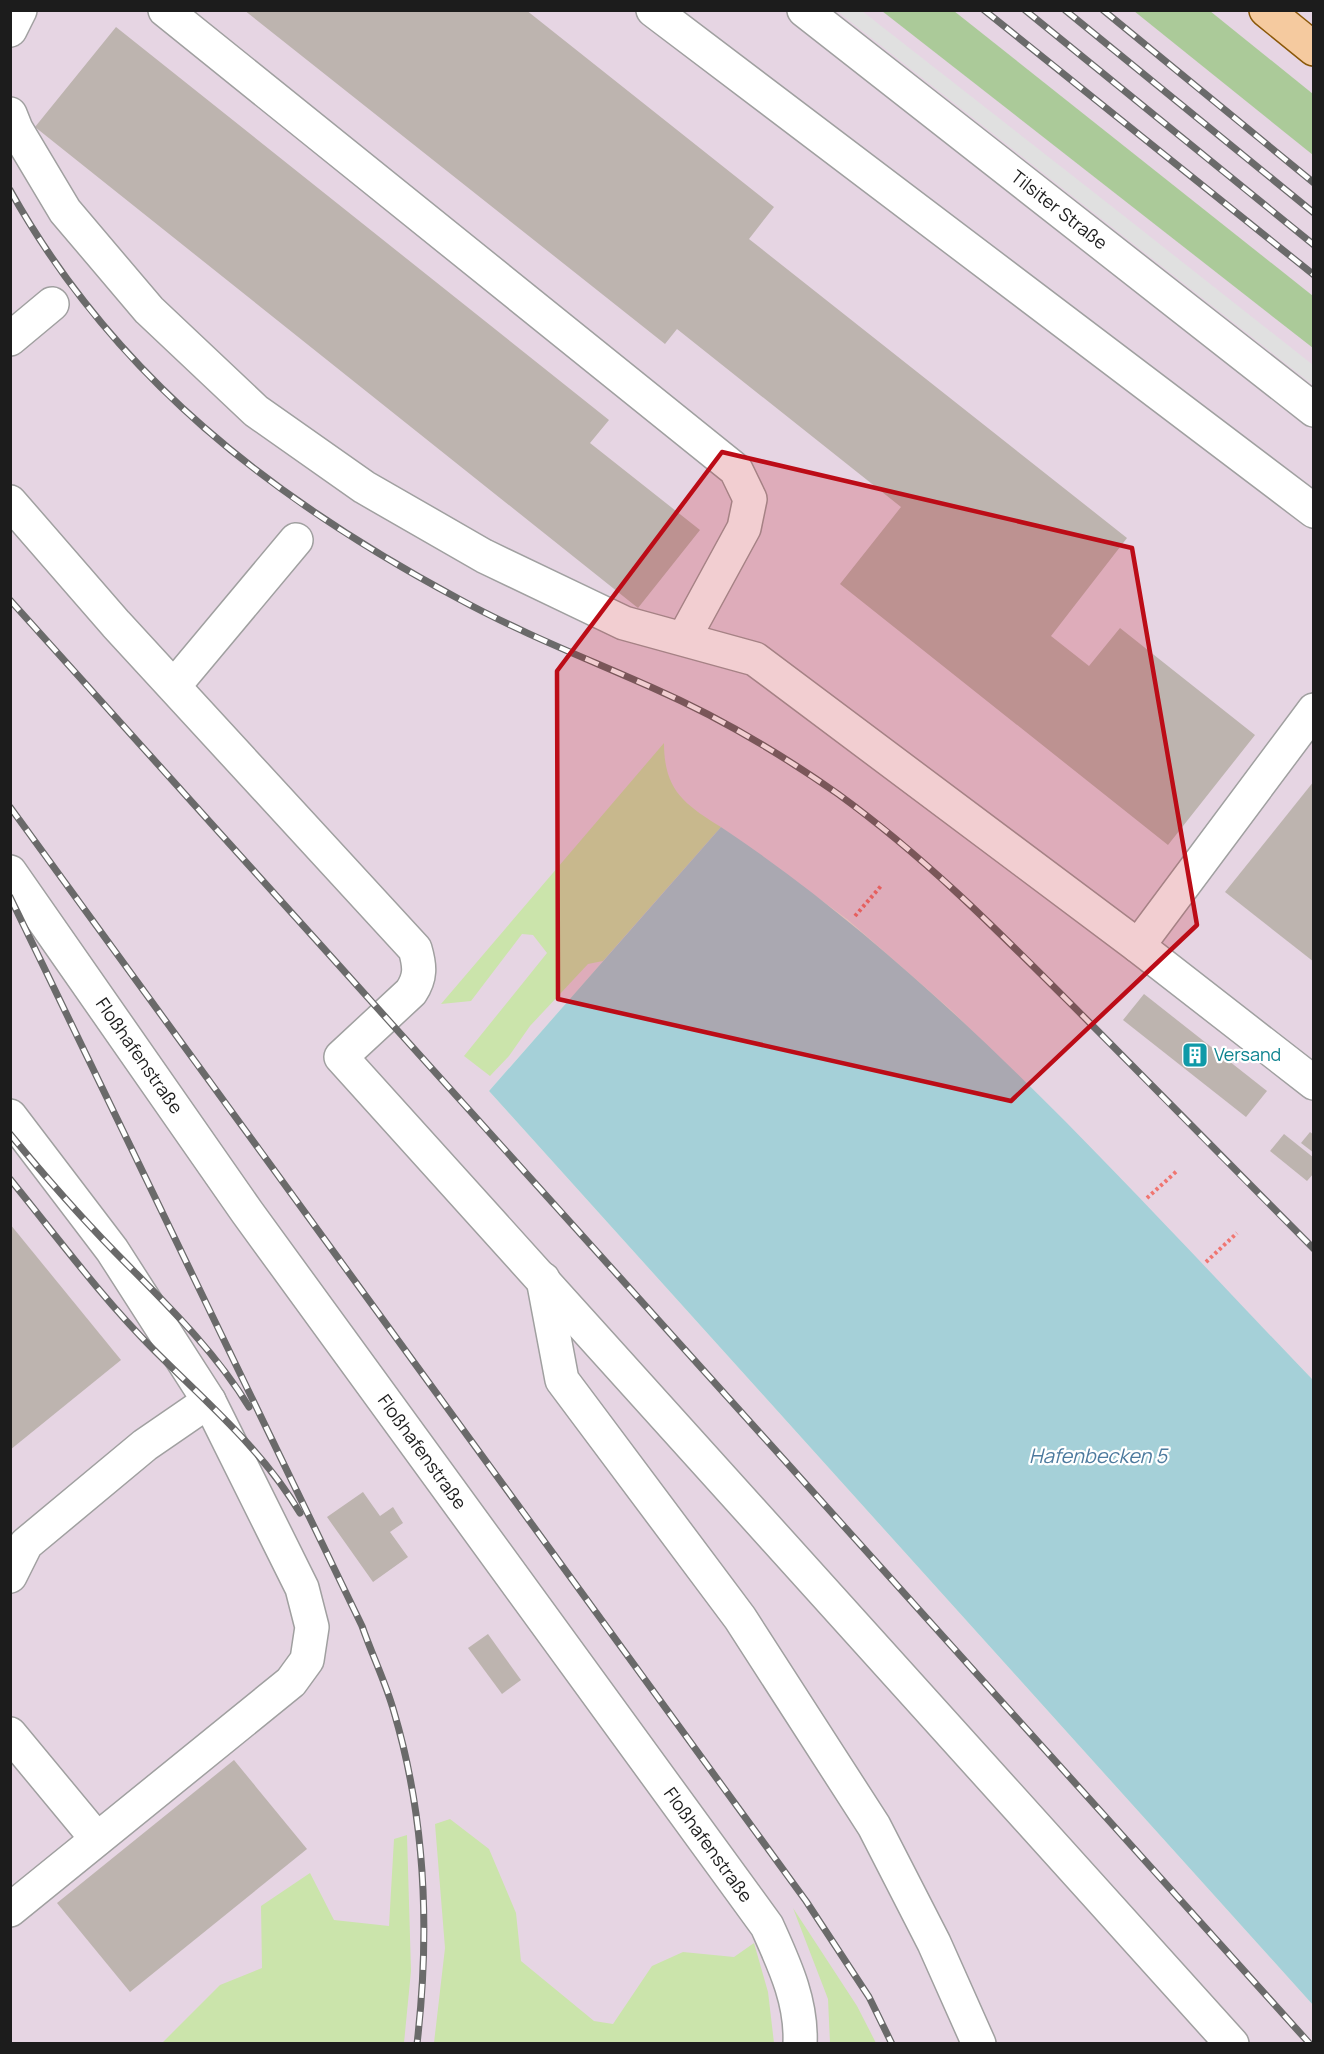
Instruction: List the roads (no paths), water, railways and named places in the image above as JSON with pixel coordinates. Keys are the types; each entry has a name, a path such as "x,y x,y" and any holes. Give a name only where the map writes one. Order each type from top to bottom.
{"main road":[{"path":"1266,10 1314,49"}],"street":[{"path":"10,30 20,10"},
{"path":"165,10 736,470 750,499 744,528 684,638"},
{"path":"653,10 1314,511"},
{"name":"Tilsiter Straße","path":"804,10 1314,410"},
{"path":"10,114 16,129 65,211 149,310 256,411 364,487 484,556 624,623 755,659 1138,946 1314,1083"},
{"path":"10,339 52,304"},
{"path":"10,502 174,686 415,949 420,965 418,982 411,992 341,1057 1232,2043"},
{"path":"174,686 296,540"},
{"path":"1138,946 1314,710"},
{"name":"Floßhafenstraße","path":"10,872 254,1222 767,1926 789,1976 801,2022 800,2043"},
{"path":"10,1116 112,1250 209,1401 302,1588 312,1627 307,1660 291,1682 10,1910"},
{"path":"543,1279 562,1380 740,1618 874,1826 934,1943 979,2043"},
{"path":"10,1576 26,1544 145,1445 209,1401"},
{"path":"10,1734 97,1839"}],"water":[{"name":"Hafenbecken 5","path":"721,827 803,886 882,950 958,1017 1103,1160 1313,1380 1313,2005 489,1091"}],"railway":[{"path":"984,10 1314,275"},
{"path":"1025,10 1314,245"},
{"path":"1065,10 1314,213"},
{"path":"1103,10 1314,183"},
{"path":"10,190 52,257 98,319 149,375 204,428 325,520 391,561 482,611 725,723 838,794 904,846 996,930 1314,1249"},
{"path":"10,600 1310,2044"},
{"path":"10,807 806,1901 869,1997 892,2044"},
{"path":"10,897 362,1626 387,1690 405,1753 419,1835 424,1918 417,2044"},
{"path":"10,1134 87,1223 203,1345 235,1385 249,1407"},
{"path":"10,1179 116,1310 251,1447 300,1513"}],"place":[{"name":"Versand","path":"1195,1055"}]}
